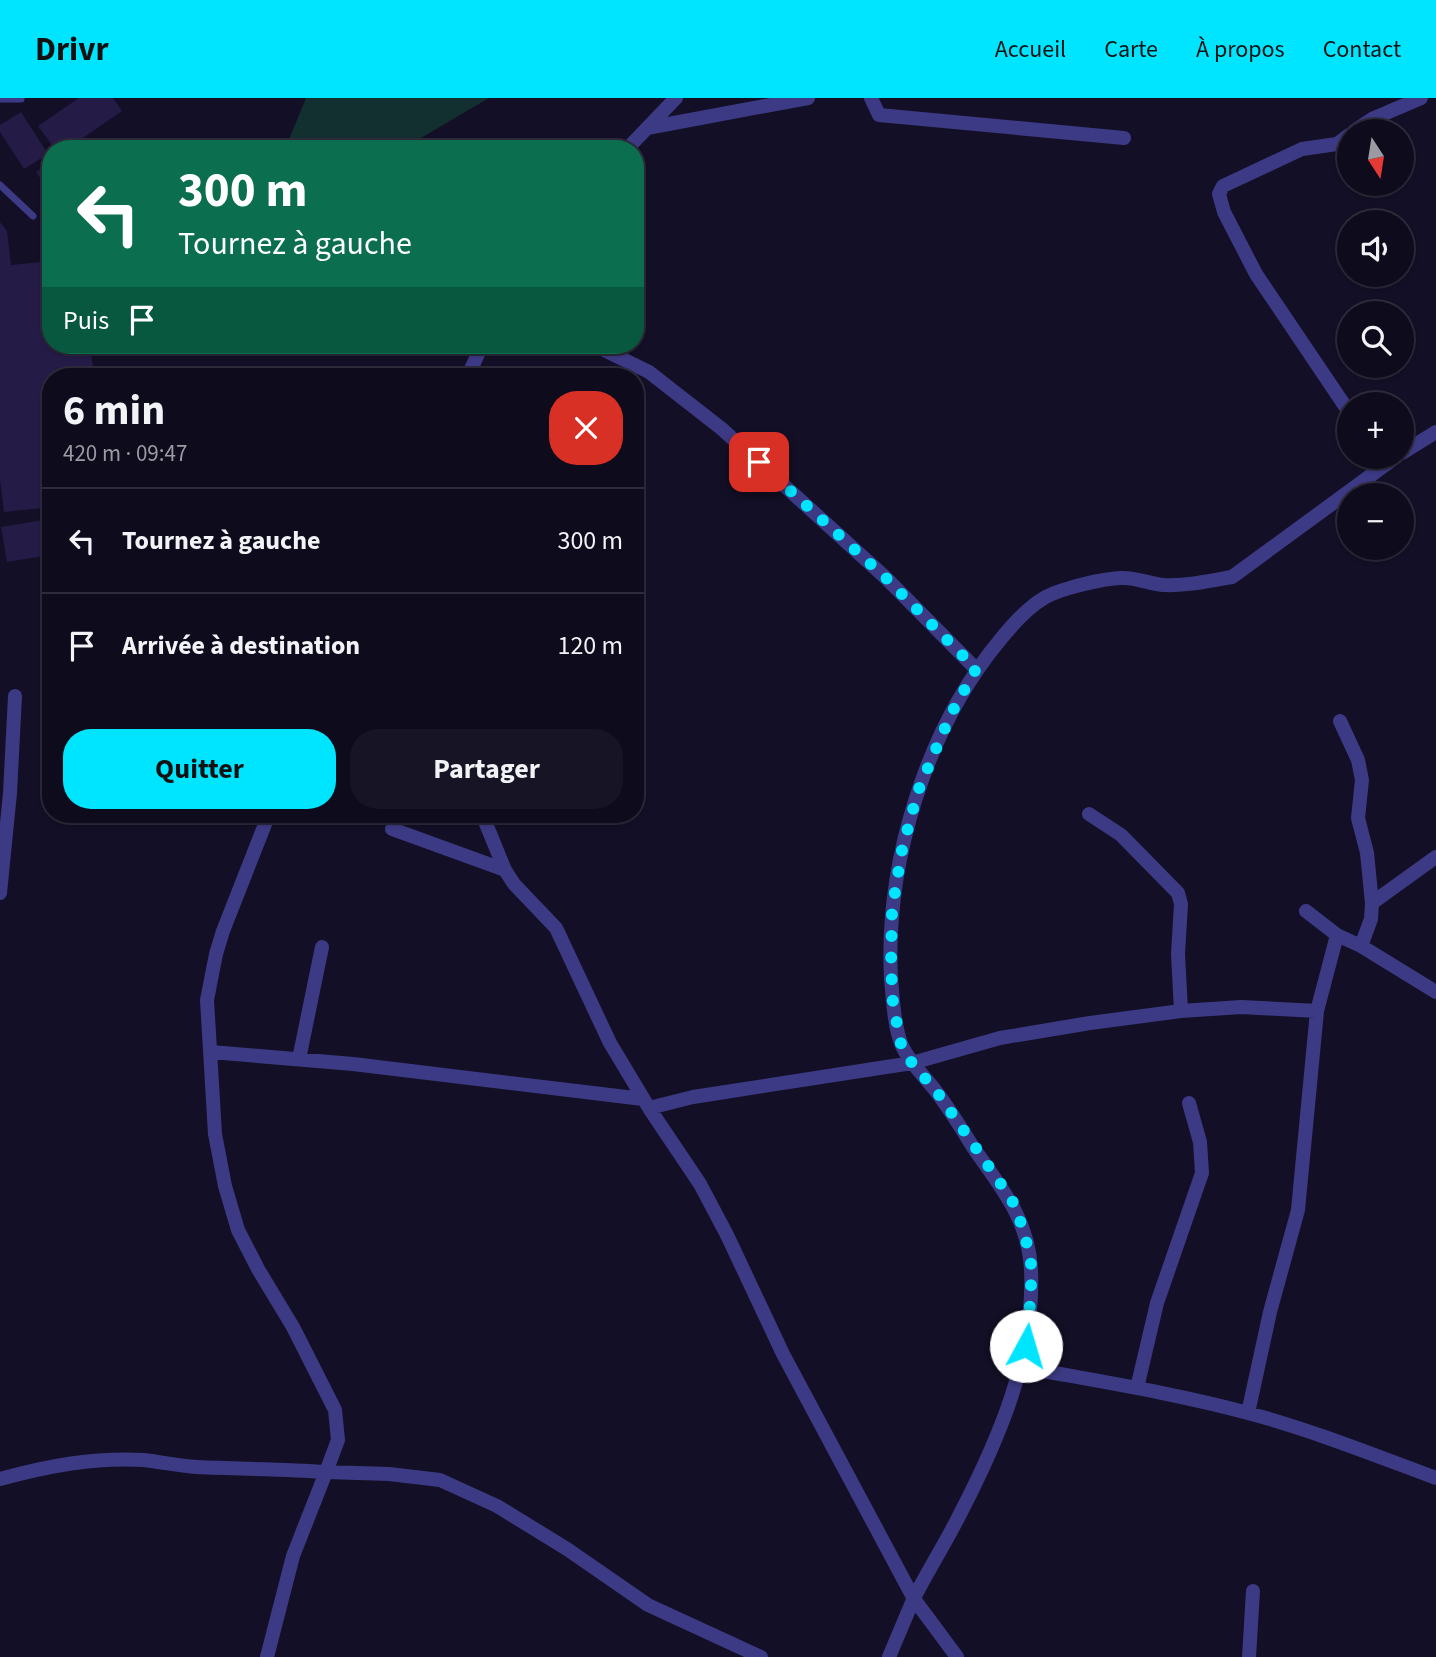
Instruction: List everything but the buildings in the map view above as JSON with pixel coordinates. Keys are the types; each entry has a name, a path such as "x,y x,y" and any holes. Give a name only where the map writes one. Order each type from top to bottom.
{"street":[{"path":"636,140 676,98"},
{"path":"648,128 808,98"},
{"path":"871,98 879,115 1124,138"},
{"path":"1372,119 1421,98"},
{"path":"1337,144 1302,149 1223,186 1219,194 1224,212 1256,274 1337,394"},
{"path":"612,354 641,368"},
{"path":"644,370 722,429 886,578 976,669"},
{"path":"1414,446 1436,432"},
{"path":"889,1657 914,1599 961,1513 992,1447 1022,1367 1031,1294 1031,1264 1024,1231 1012,1200 901,1044 893,1004 892,910 902,850 918,791 951,714 976,669 1015,621 1044,598 1071,587 1122,577 1164,585 1232,577 1374,469"},
{"path":"0,893 10,793 15,696"},
{"path":"1340,721 1357,760 1362,780 1358,818 1367,853 1372,903 1371,919 1361,946"},
{"path":"1089,814 1121,835 1178,893 1181,904 1178,954 1181,1012"},
{"path":"266,823 216,954 207,1000 215,1134 225,1186 238,1230 293,1327 335,1410 338,1440 293,1556 267,1657"},
{"path":"486,823 505,870 514,884 556,928 610,1043 646,1104 706,1194 783,1354 914,1599 957,1657"},
{"path":"392,829 505,870"},
{"path":"1372,903 1436,857"},
{"path":"1306,911 1337,935 1361,946 1436,992"},
{"path":"1248,1413 1270,1312 1298,1210 1317,1011 1337,935"},
{"path":"299,1059 323,947"},
{"path":"211,1052 299,1059 646,1104 912,1063 1000,1038 1181,1012 1241,1007 1317,1011"},
{"path":"1137,1388 1157,1303 1202,1173 1200,1142 1189,1103"},
{"path":"1022,1367 1137,1388 1248,1413 1329,1438 1436,1478"},
{"path":"0,1479 45,1466 90,1460 142,1460 196,1466 389,1474 440,1480 497,1506 567,1549 648,1605 761,1657"},
{"path":"1249,1657 1253,1591"}],"lane":[{"path":"0,99 21,99"},
{"path":"0,185 33,216"}],"green space":[{"path":"306,98 489,98 417,140 289,140"}],"route":[{"path":"759,462 886,578 976,669 951,714 918,791 902,850 892,910 893,1004 901,1044 912,1063 937,1092 1012,1200 1024,1231 1031,1264 1026,1346"}]}
